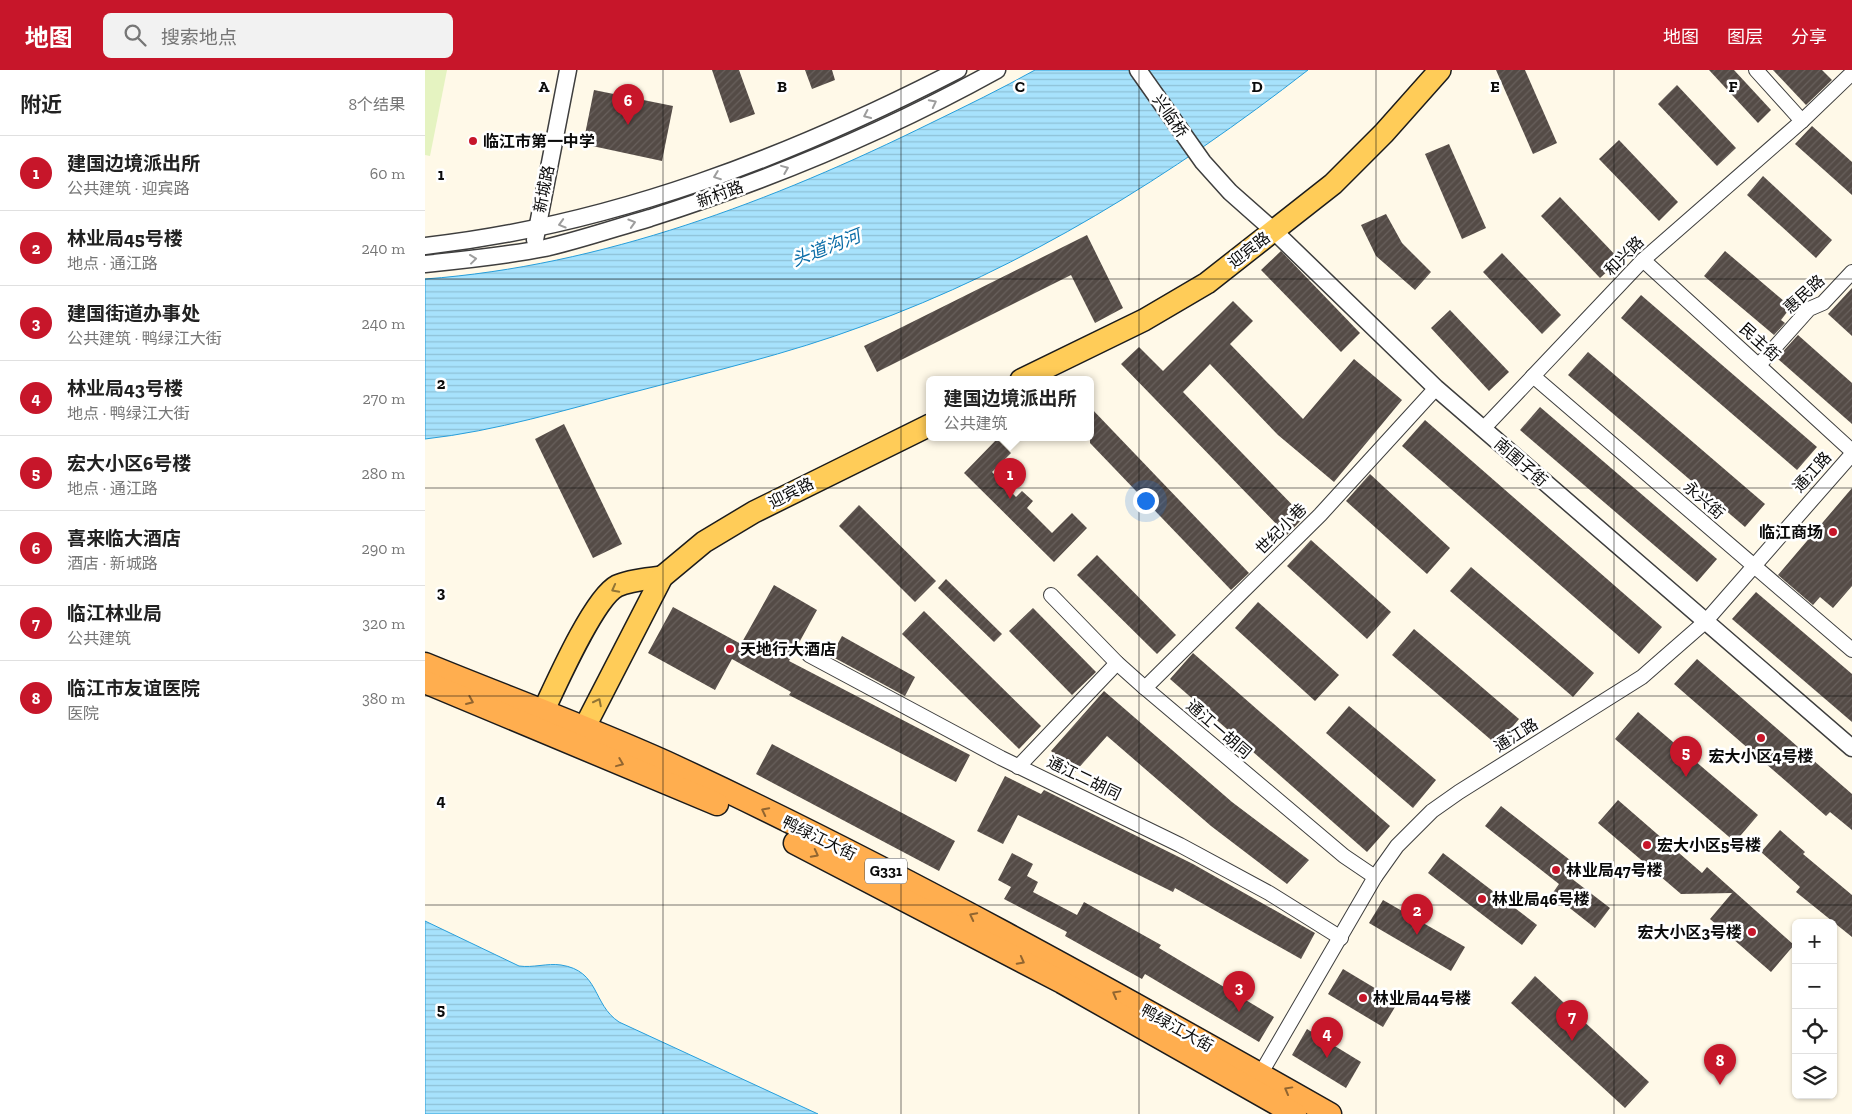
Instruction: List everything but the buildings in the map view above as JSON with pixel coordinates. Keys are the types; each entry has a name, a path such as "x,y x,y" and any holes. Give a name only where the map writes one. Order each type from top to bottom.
{"highway":[{"name":"鸭绿江大街","path":"425,664 539,720 580,737 923,908 1256,1082 1331,1114"},
{"name":"鸭绿江大街","path":"425,682 539,720"},
{"name":"鸭绿江大街","path":"1256,1082 1295,1114"}],"main road":[{"name":"迎宾路","path":"1029,376 1152,316 1207,283 1333,184 1384,133 1440,70"},
{"name":"迎宾路","path":"580,737 662,577 704,542 754,512 926,427"},
{"name":"迎宾路","path":"539,720 590,619 606,594 617,586 662,577"}],"street":[{"name":"新城路","path":"535,250 536,230 568,70"},
{"name":"新村路","path":"425,246 473,241 536,230 699,183 856,120 958,70"},
{"name":"新村路","path":"425,264 535,250 591,236 645,219 762,178 913,114 997,70"},
{"name":"兴临桥","path":"1137,70 1203,162"},
{"path":"1756,70 1802,121"},
{"name":"和兴路","path":"1483,429 1643,260 1802,121 1852,73"},
{"name":"南围子街","path":"1203,162 1230,192 1274,231 1436,388 1852,748"},
{"name":"民主街","path":"1643,260 1852,452"},
{"name":"惠民路","path":"1759,365 1809,309 1823,303 1852,272"},
{"name":"永兴街","path":"1533,376 1852,650"},
{"name":"世纪小巷","path":"1145,688 1320,515 1436,388"},
{"name":"通江路","path":"1256,1082 1375,877 1397,846 1432,811 1467,786 1642,677 1705,622 1852,452"},
{"name":"通江一胡同","path":"1051,594 1117,663 1145,688 1344,856 1375,877"},
{"name":"通江二胡同","path":"809,655 1018,767 1049,780 1237,875 1341,938"},
{"path":"1018,767 1117,663"}],"green space":[{"path":"425,70 447,70 430,156 425,155"}],"water":[{"name":"头道沟河","path":"1035,70 1308,70 1204,146 1095,216 1039,247 923,303 835,336 749,362 530,419 478,431 425,439 425,279 491,272 557,260 685,225 748,203 871,152"},
{"path":"425,921 519,966 561,965 574,968 589,981 610,1015 619,1022 818,1114 425,1114"}],"place":[{"name":"喜来临大酒店","path":"628,125"},
{"name":"临江市第一中学","path":"473,141"},
{"name":"建国边境派出所","path":"1010,499"},
{"name":"临江商场","path":"1833,532"},
{"name":"天地行大酒店","path":"730,649"},
{"name":"宏大小区4号楼","path":"1761,738"},
{"name":"宏大小区6号楼","path":"1686,777"},
{"name":"宏大小区5号楼","path":"1647,845"},
{"name":"林业局47号楼","path":"1556,870"},
{"name":"林业局46号楼","path":"1482,899"},
{"name":"宏大小区3号楼","path":"1752,932"},
{"name":"林业局45号楼","path":"1417,935"},
{"name":"林业局44号楼","path":"1363,998"},
{"name":"建国街道办事处","path":"1239,1012"},
{"name":"临江林业局","path":"1572,1041"},
{"name":"林业局43号楼","path":"1327,1058"},
{"name":"临江市友谊医院","path":"1720,1085"}]}
